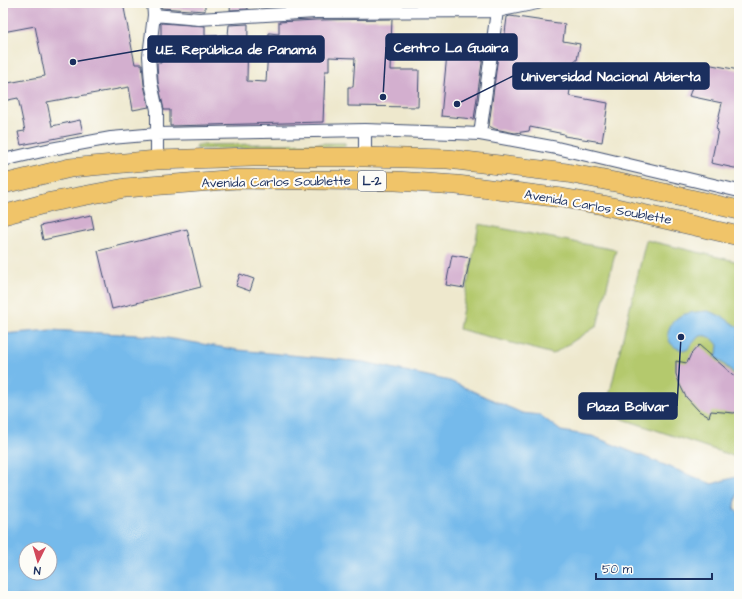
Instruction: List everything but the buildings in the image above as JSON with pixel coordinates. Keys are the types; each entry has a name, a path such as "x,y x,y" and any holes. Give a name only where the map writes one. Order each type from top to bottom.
{"main road":[{"name":"Avenida Carlos Soublette","path":"3,184 70,168 157,160 253,157 448,159 567,173 620,183 739,210"},
{"name":"Avenida Carlos Soublette","path":"3,215 51,202 125,188 238,179 396,181 457,185 562,198 603,205 739,236"}],"street":[{"path":"153,3 154,15 149,56 151,83 157,110 157,160"},
{"path":"154,15 199,19 437,7 497,11 537,3"},
{"path":"480,134 497,11"},
{"path":"365,130 365,157"},
{"path":"3,160 51,148 111,138 157,134 365,130 480,134 558,148 739,191"},
{"path":"677,196 679,176"}],"green space":[{"path":"345,143 345,147 196,149 197,145"},
{"path":"479,224 616,250 597,326 553,354 459,329"},
{"path":"646,240 739,262 739,458 605,413"}],"water":[{"path":"708,311 723,317 739,328 739,378 715,356 717,354 718,345 710,337 698,337 687,350 674,347 668,338 669,328 677,318 688,313"},
{"path":"51,330 155,336 238,350 364,362 450,381 522,413 540,415 561,431 592,436 712,484 739,476 739,487 734,510 739,512 739,596 3,596 3,334"}],"place":[{"name":"U.E. República de Panamá","path":"73,62"},
{"name":"Centro La Guaira","path":"383,97"},
{"name":"Universidad Nacional Abierta","path":"457,104"},
{"name":"Plaza Bolívar","path":"681,337"}]}
